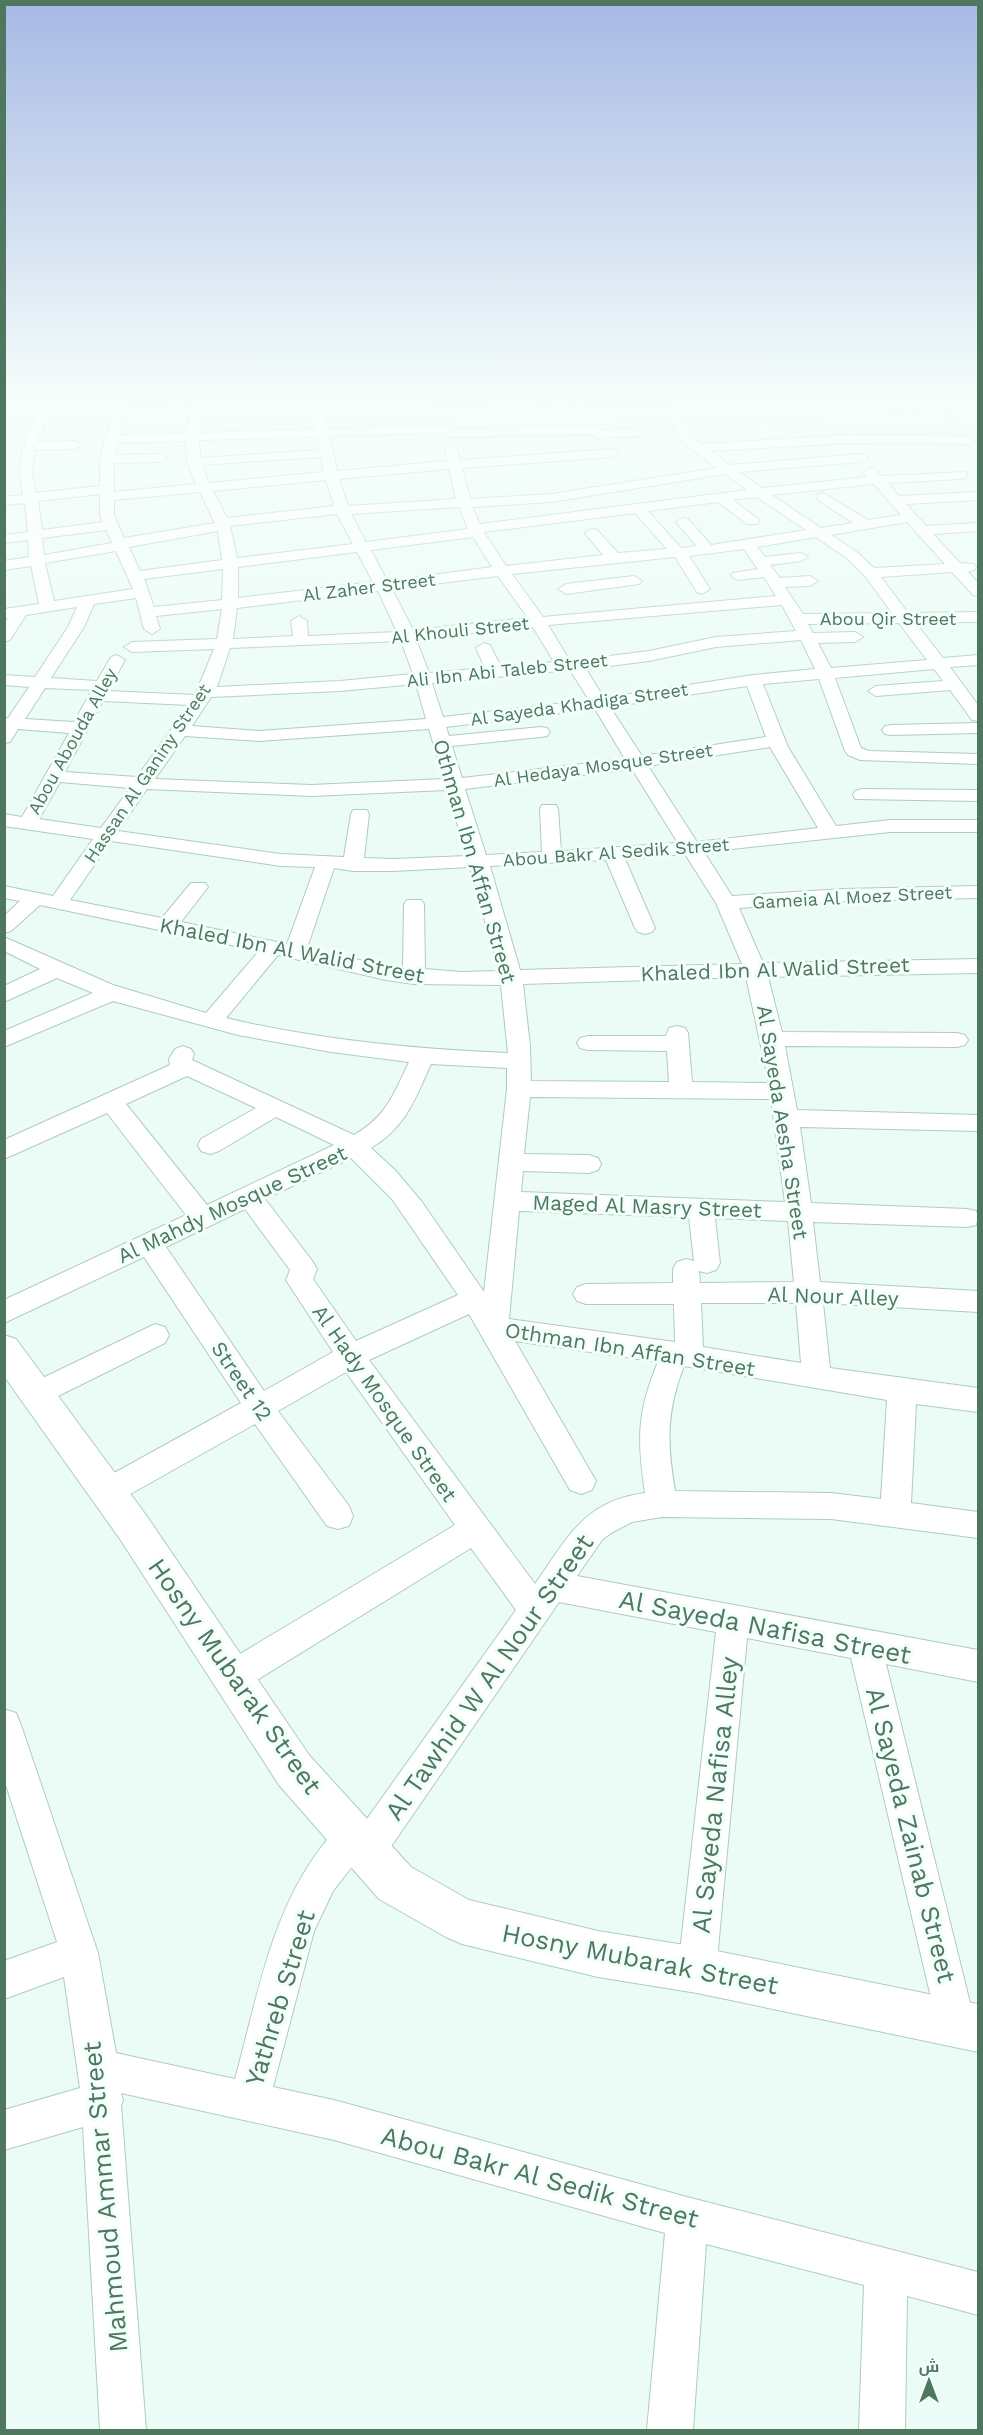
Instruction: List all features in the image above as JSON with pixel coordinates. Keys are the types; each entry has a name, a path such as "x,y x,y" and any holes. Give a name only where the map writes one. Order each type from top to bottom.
{"street":[{"path":"32,508 37,561 48,608"},
{"path":"107,508 107,516 127,551 142,592 156,647"},
{"name":"Hassan Al Ganiny Street","path":"57,904 204,696 222,645 231,604 230,563 224,530 214,508"},
{"path":"177,545 224,530 342,510 388,508"},
{"name":"Al Sayeda Aesha Street","path":"466,508 476,531 501,570 599,704 740,927 765,996 787,1118 818,1378"},
{"path":"135,576 359,542 476,531 648,508"},
{"path":"735,508 752,521"},
{"path":"785,508 853,556 870,573 978,716"},
{"path":"839,508 866,525"},
{"path":"903,508 978,591"},
{"path":"639,509 678,552 702,589"},
{"name":"Othman Ibn Affan Street","path":"342,510 408,636 440,733 511,977 519,1061 519,1089 494,1328 683,1354 902,1391 978,1400"},
{"path":"180,516 189,531"},
{"name":"Al Zaher Street","path":"147,612 282,598 501,570 748,545 912,517"},
{"path":"683,522 706,549"},
{"path":"525,523 535,537"},
{"path":"4,538 111,525"},
{"path":"4,566 127,551 189,531 284,527"},
{"path":"925,530 978,527"},
{"path":"592,532 618,557 639,596"},
{"path":"302,543 359,542"},
{"path":"748,545 787,600 806,636 824,673 854,751 873,757 978,759"},
{"path":"738,576 769,572 801,557"},
{"path":"870,573 978,567"},
{"path":"769,572 810,580"},
{"path":"329,573 336,591"},
{"path":"277,580 282,598"},
{"path":"566,589 639,596"},
{"path":"4,637 12,613 142,592"},
{"name":"Al Khouli Street","path":"132,647 408,636 539,622 639,596 682,608 787,600"},
{"path":"8,728 42,682 79,621 87,602"},
{"path":"682,608 697,646"},
{"name":"Abou Qir Street","path":"797,619 978,617"},
{"path":"299,621 301,642"},
{"name":"Ali Ibn Abi Taleb Street","path":"4,680 42,682 100,691 204,696 570,665 650,656 732,640 806,636 855,637"},
{"path":"366,639 371,655"},
{"path":"484,648 495,672"},
{"name":"Abou Abouda Alley","path":"28,823 117,660"},
{"name":"Al Sayeda Khadiga Street","path":"180,730 259,736 440,733 599,704 753,680 978,660"},
{"path":"753,680 776,741 830,832"},
{"path":"876,691 956,685"},
{"path":"8,728 79,728"},
{"path":"891,729 978,728"},
{"path":"440,733 541,732"},
{"name":"Al Hedaya Mosque Street","path":"53,776 231,790 365,789 538,776 776,741"},
{"path":"862,795 978,796"},
{"path":"549,809 552,858"},
{"path":"353,865 360,814"},
{"name":"Abou Bakr Al Sedik Street","path":"4,820 281,860 353,865 478,862 613,854 692,848 890,826 978,826"},
{"path":"613,854 645,928"},
{"path":"211,1021 284,950 326,864"},
{"path":"167,926 198,886"},
{"name":"Khaled Ibn Al Walid Street","path":"4,892 414,977 461,979 978,966"},
{"name":"Gameia Al Moez Street","path":"726,903 843,896 978,892"},
{"path":"4,927 35,899"},
{"path":"414,904 414,977"},
{"path":"4,943 114,992 146,1004 211,1021 327,1044 423,1057 519,1061"},
{"path":"4,995 58,969"},
{"path":"4,1040 114,992"},
{"path":"588,1043 677,1039 681,1090"},
{"path":"772,1039 957,1040"},
{"name":"Al Mahdy Mosque Street","path":"4,1312 355,1146 380,1131 396,1113 423,1057"},
{"path":"4,1150 111,1101 185,1060 338,1136 355,1146 389,1176 410,1201 494,1328 581,1481"},
{"path":"519,1089 782,1091"},
{"path":"111,1101 203,1218"},
{"path":"210,1145 276,1107"},
{"path":"787,1118 978,1123"},
{"path":"512,1162 589,1164"},
{"name":"Al Hady Mosque Street","path":"249,1196 304,1269 299,1280 391,1415 475,1529 543,1598"},
{"name":"Maged Al Masry Street","path":"506,1202 967,1218"},
{"path":"662,1504 654,1448 654,1416 657,1401 683,1354 701,1208"},
{"name":"Street 12","path":"149,1243 259,1407 338,1516"},
{"name":"Al Nour Alley","path":"586,1294 694,1276 808,1292 978,1301"},
{"path":"107,1492 351,1356 475,1299"},
{"path":"38,1393 155,1335"},
{"name":"Hosny Mubarak Street","path":"4,1349 38,1393 107,1492 294,1770 394,1883 462,1921 598,1954 697,1970 967,2026"},
{"path":"895,1513 902,1391"},
{"name":"Al Tawhid W Al Nour Street","path":"359,1844 543,1598 591,1530 615,1513 638,1506 662,1504 831,1506 978,1525"},
{"path":"232,1677 475,1529"},
{"name":"Al Sayeda Nafisa Street","path":"543,1598 733,1621 978,1666"},
{"name":"Al Sayeda Nafisa Alley","path":"697,1970 733,1621"},
{"name":"Al Sayeda Zainab Street","path":"865,1646 967,2026"},
{"name":"Mahmoud Ammar Street","path":"4,1725 79,1953 101,2085 123,2430"},
{"name":"Yathreb Street","path":"249,2102 296,1927 320,1878 359,1844"},
{"path":"4,1980 79,1953"},
{"path":"4,2130 101,2085"},
{"name":"Abou Bakr Al Sedik Street","path":"101,2085 249,2102 334,2120 687,2218 978,2293"},
{"path":"670,2430 687,2218"},
{"path":"882,2430 886,2269"}]}
